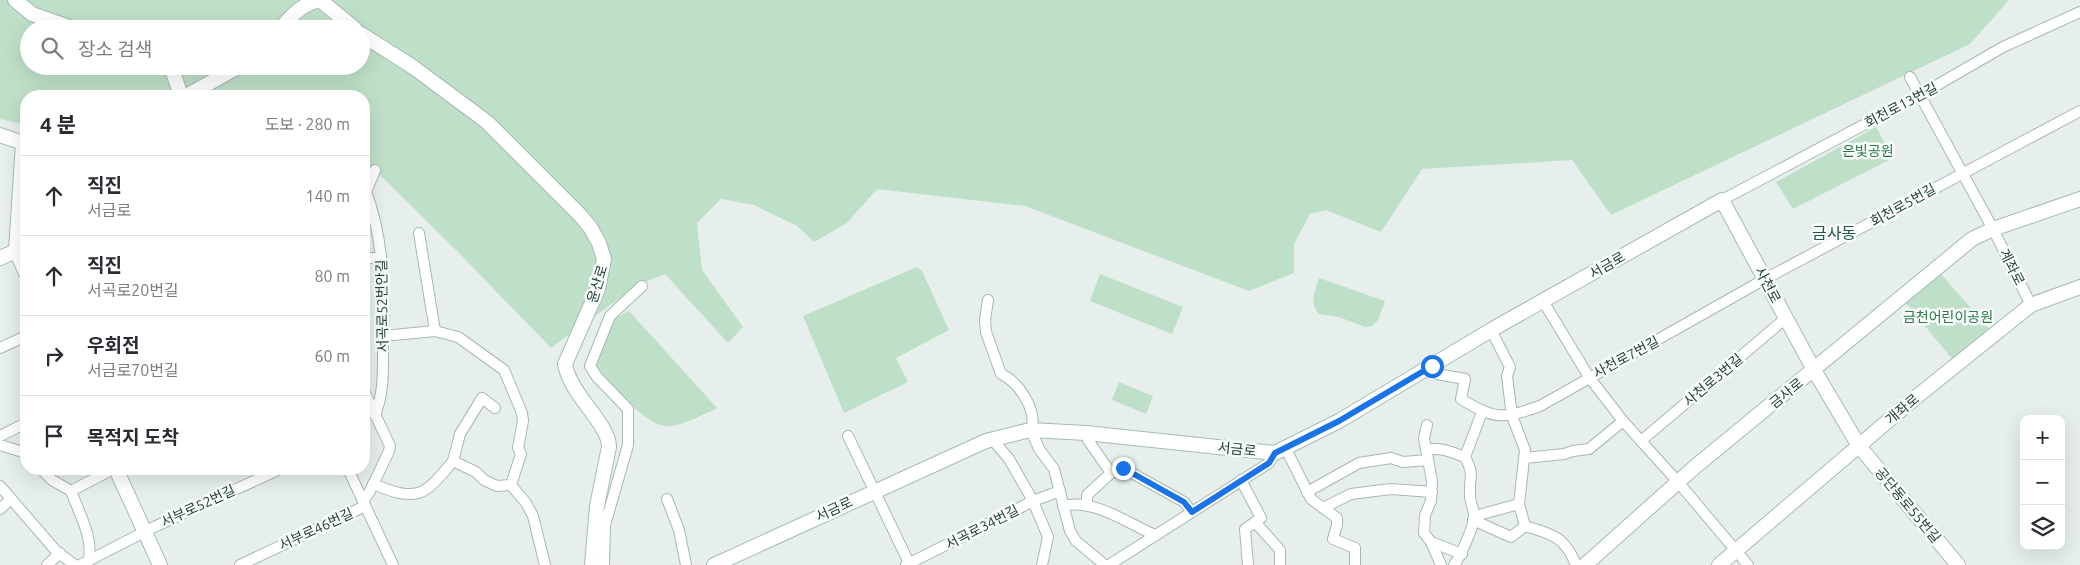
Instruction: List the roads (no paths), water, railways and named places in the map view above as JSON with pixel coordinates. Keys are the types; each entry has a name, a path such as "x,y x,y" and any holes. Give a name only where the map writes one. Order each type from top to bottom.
{"street":[{"path":"15,0 32,14 49,20"},
{"path":"288,20 296,10 308,3 319,0 344,20"},
{"name":"회천로13번길","path":"1722,200 1920,95 2003,47 2080,12"},
{"name":"윤산로","path":"370,40 413,67 487,122 580,215 599,243 604,259 598,289 565,364 567,374 578,394 609,437 609,447 597,506 592,565"},
{"path":"173,75 179,90"},
{"path":"197,90 224,75"},
{"path":"1910,77 1993,229"},
{"name":"회천로5번길","path":"1765,279 1962,172 2080,111"},
{"path":"0,135 20,141"},
{"name":"서곡로52번안길","path":"370,182 375,170"},
{"name":"금사로","path":"1585,565 1678,482 1972,239 1993,229 2080,199"},
{"name":"사천로","path":"1722,200 1814,370 1859,446"},
{"name":"서금로","path":"721,564 873,490 992,439 1031,430 1086,433 1280,451 1339,421 1491,330 1722,200"},
{"name":"서곡로52번안길","path":"370,203 375,216 384,288 383,386 375,415"},
{"name":"계좌로","path":"1993,229 2031,305"},
{"path":"419,233 435,331"},
{"path":"0,258 20,248"},
{"path":"370,258 381,258"},
{"name":"사천로7번길","path":"1432,366 1437,374 1465,380 1461,399 1482,412 1512,416 1540,406 1589,376 1653,343 1765,279"},
{"path":"604,565 605,525 628,444 628,409 597,377 590,366 610,316 642,286"},
{"name":"개좌로","path":"1719,565 1859,446 2031,305 2080,287"},
{"path":"988,300 985,320 986,332 1001,374 1009,378 1029,404 1034,423 1031,430 1039,449 1054,469 1070,531 1076,541 1107,565 1269,463 1280,451 1310,499 1337,518 1333,539 1355,548 1355,565"},
{"path":"1543,301 1589,376 1623,421 1678,482 1748,565"},
{"name":"사천로3번길","path":"1641,441 1786,318"},
{"path":"1491,330 1510,367 1507,376 1512,416 1519,430 1525,450 1519,504 1524,526"},
{"path":"384,336 435,331 458,337 504,370 522,413 523,420 518,448 521,454 511,486"},
{"path":"0,348 20,339"},
{"path":"373,484 399,494 418,495 435,484 454,461 460,434 482,398 495,408"},
{"path":"364,504 390,446 370,404"},
{"path":"1465,457 1482,412"},
{"path":"1525,458 1589,449 1623,421"},
{"path":"1427,425 1424,438 1432,481 1432,492 1425,515 1424,533 1431,542 1441,565"},
{"path":"0,436 20,426"},
{"path":"1086,433 1088,440 1111,473"},
{"path":"848,436 908,565"},
{"path":"992,439 1010,459 1033,501 1048,537 1042,565"},
{"path":"0,445 20,451"},
{"name":"공단동로55번길","path":"1859,446 1958,565"},
{"path":"1307,492 1360,463 1392,458 1403,462 1427,455 1436,448 1445,449 1465,457 1472,470 1469,493 1474,518 1462,554 1454,565"},
{"path":"454,461 476,472 484,480 497,486 511,486 526,503 533,516 545,565"},
{"path":"1087,504 1087,495 1111,473 1123,468 1184,502 1192,512"},
{"path":"0,486 60,553 81,564 91,552 87,534 71,491 47,475"},
{"path":"71,491 102,475"},
{"path":"117,475 160,565"},
{"name":"서부로52번길","path":"81,564 154,527 267,475"},
{"path":"351,475 393,565"},
{"path":"1241,480 1258,520 1280,550 1280,565"},
{"path":"1323,508 1352,494 1391,489 1432,492"},
{"name":"서곡로34번길","path":"908,565 1033,501 1060,491"},
{"path":"0,509 11,499"},
{"path":"667,499 679,530 686,565"},
{"path":"1063,506 1073,503 1087,504 1155,535"},
{"name":"서부로46번길","path":"240,565 364,504"},
{"path":"1474,518 1519,504"},
{"path":"1474,518 1511,537 1524,526"},
{"path":"1248,565 1245,530 1258,520"},
{"path":"1524,526 1557,536 1572,554 1576,565"},
{"path":"1431,542 1462,554"},
{"path":"47,565 60,553"}],"district":[{"name":"금사동","path":"1834,233"}],"park label":[{"name":"은빛공원","path":"1868,151"},
{"name":"금천어린이공원","path":"1948,317"}]}
